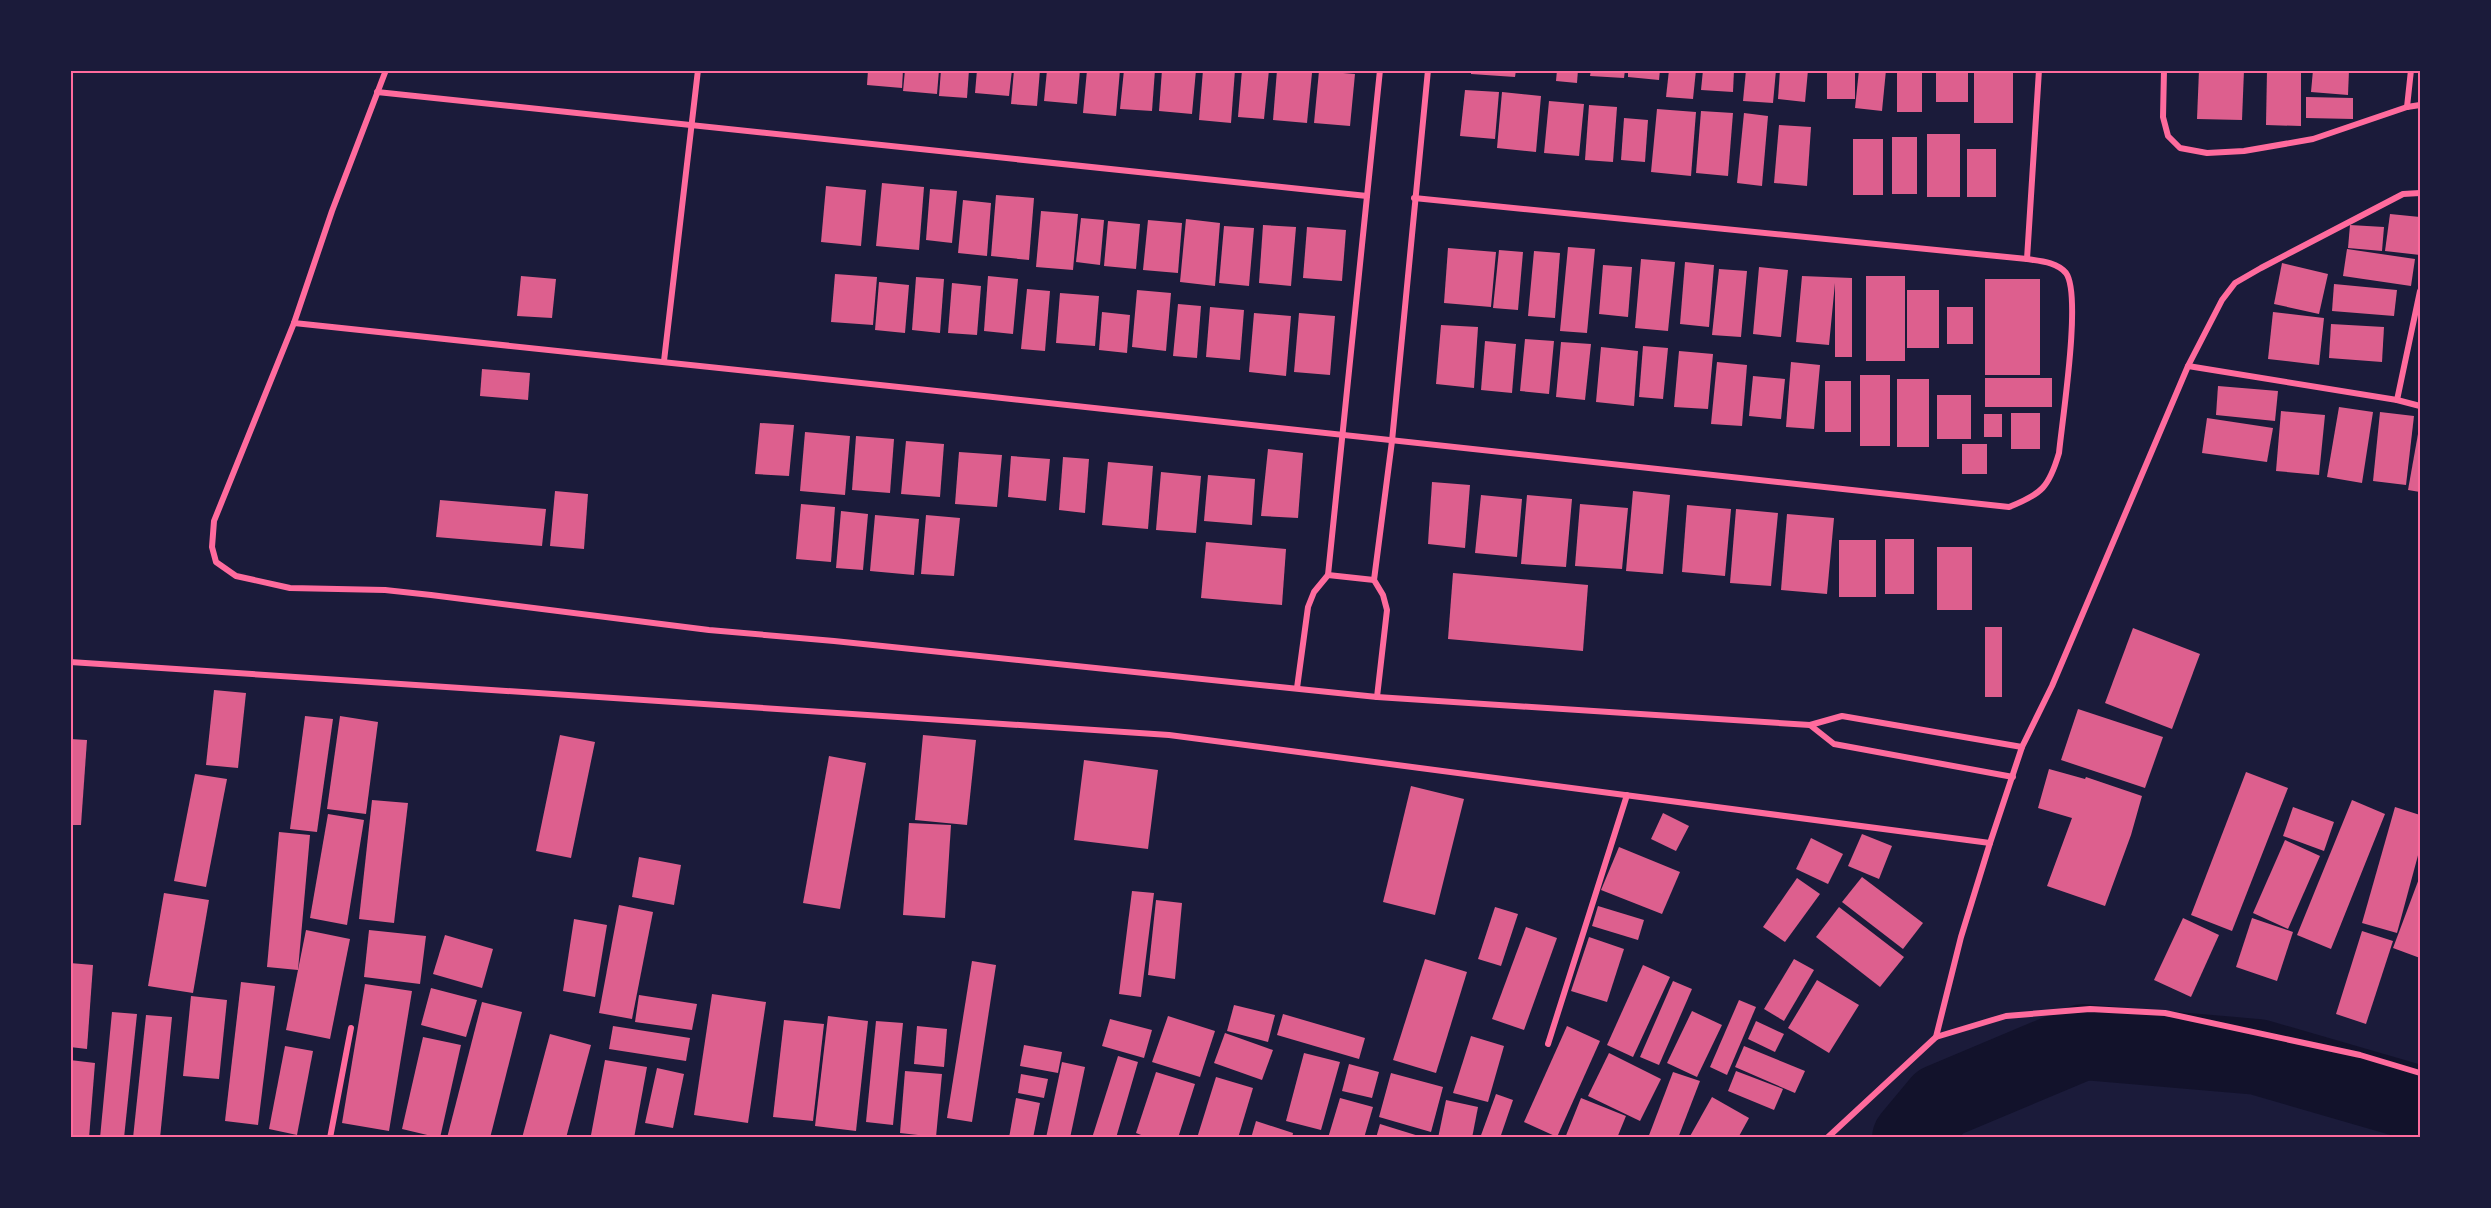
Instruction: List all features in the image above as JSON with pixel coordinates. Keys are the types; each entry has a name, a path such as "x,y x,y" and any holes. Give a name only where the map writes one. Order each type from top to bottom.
{"street":[{"path":"386,70 332,211 294,323 214,521 212,547 216,562 236,576 290,588 385,590 709,630 1377,697 1810,725 1842,716 2022,747"},
{"path":"664,361 698,70"},
{"path":"1297,688 1308,607 1314,592 1328,575 1380,70"},
{"path":"1377,697 1387,610 1383,595 1374,580 1392,441 1428,70"},
{"path":"2027,259 2039,70"},
{"path":"2164,70 2163,117 2168,136 2180,148 2207,153 2244,151 2313,139 2407,107 2421,105"},
{"path":"2407,107 2411,70"},
{"path":"377,92 692,123 1368,196"},
{"path":"1936,1037 1961,937 1989,843 2022,747 2052,686 2188,366 2222,300 2235,283 2403,194 2421,193"},
{"path":"294,323 2009,507 2034,497 2052,476 2059,453 2073,306 2066,274 2056,265 2027,259 1414,198"},
{"path":"2397,399 2421,291"},
{"path":"2188,366 2397,399 2421,406"},
{"path":"1328,575 1374,580"},
{"path":"70,662 1169,735 1989,843"},
{"path":"1810,725 1834,744 2013,777"},
{"path":"1548,1044 1627,795"},
{"path":"1827,1137 1936,1037 2006,1016 2090,1009 2165,1013 2360,1055 2421,1073"},
{"path":"330,1137 351,1028"}],"building":[{"path":"868,70 903,70 902,88 867,85"},
{"path":"905,70 939,70 937,94 903,91"},
{"path":"941,70 969,70 967,98 939,96"},
{"path":"977,70 1012,70 1009,96 975,93"},
{"path":"1014,70 1040,70 1037,106 1011,104"},
{"path":"1047,70 1080,70 1077,104 1044,101"},
{"path":"1087,70 1120,70 1116,116 1083,113"},
{"path":"1124,70 1155,70 1152,111 1120,109"},
{"path":"1162,70 1196,70 1192,114 1159,111"},
{"path":"1203,70 1235,70 1231,123 1199,120"},
{"path":"1242,70 1269,70 1264,119 1238,117"},
{"path":"1277,70 1312,73 1307,123 1273,120"},
{"path":"1471,70 1516,70 1515,77 1471,74"},
{"path":"1557,70 1578,70 1577,83 1556,81"},
{"path":"1591,70 1625,70 1624,78 1590,76"},
{"path":"1628,70 1660,70 1659,80 1628,77"},
{"path":"1669,70 1696,70 1693,99 1666,97"},
{"path":"1703,70 1734,70 1733,92 1701,90"},
{"path":"1746,70 1776,70 1773,103 1743,101"},
{"path":"1780,70 1808,70 1805,102 1778,99"},
{"path":"1827,70 1855,70 1855,99 1827,99"},
{"path":"1859,70 1886,70 1882,111 1855,108"},
{"path":"1897,70 1922,70 1922,112 1897,112"},
{"path":"1936,70 1968,70 1968,102 1936,102"},
{"path":"1974,70 2013,70 2013,123 1974,123"},
{"path":"2199,70 2244,70 2242,120 2197,119"},
{"path":"2267,70 2301,70 2301,126 2266,125"},
{"path":"2313,70 2349,70 2348,95 2311,92"},
{"path":"1319,71 1355,74 1350,126 1314,123"},
{"path":"1465,90 1499,92 1495,139 1460,136"},
{"path":"1502,92 1541,96 1536,152 1497,148"},
{"path":"2306,97 2353,98 2353,119 2306,118"},
{"path":"1549,101 1584,104 1579,156 1544,153"},
{"path":"1589,105 1617,107 1613,162 1585,160"},
{"path":"1657,109 1696,112 1691,176 1651,172"},
{"path":"1701,111 1733,113 1728,176 1696,173"},
{"path":"1744,113 1768,116 1762,186 1737,183"},
{"path":"1624,118 1648,120 1645,162 1621,160"},
{"path":"1779,125 1811,127 1807,186 1774,183"},
{"path":"1927,134 1960,134 1960,197 1927,197"},
{"path":"1892,137 1917,137 1917,194 1892,194"},
{"path":"1853,139 1883,139 1883,195 1853,195"},
{"path":"1967,149 1996,149 1996,197 1967,197"},
{"path":"882,183 924,187 919,250 876,246"},
{"path":"826,186 866,190 861,246 821,242"},
{"path":"930,189 957,191 952,243 926,240"},
{"path":"996,195 1034,198 1029,260 991,256"},
{"path":"963,200 991,203 987,256 958,253"},
{"path":"1041,211 1078,214 1073,270 1036,267"},
{"path":"2390,214 2420,217 2420,255 2385,251"},
{"path":"1081,218 1104,220 1100,265 1076,262"},
{"path":"1186,219 1220,223 1215,286 1180,282"},
{"path":"1148,220 1182,223 1178,273 1143,270"},
{"path":"1108,221 1140,224 1136,269 1104,266"},
{"path":"1263,225 1296,227 1291,286 1259,283"},
{"path":"2350,225 2384,227 2382,251 2348,248"},
{"path":"1224,226 1254,228 1249,286 1219,283"},
{"path":"1307,227 1346,230 1342,281 1303,278"},
{"path":"1568,247 1595,249 1587,333 1560,331"},
{"path":"1448,248 1496,252 1491,307 1444,303"},
{"path":"2347,249 2415,259 2411,286 2343,276"},
{"path":"1499,250 1523,252 1518,310 1493,308"},
{"path":"1534,251 1560,253 1555,318 1528,316"},
{"path":"1641,259 1675,262 1668,331 1635,328"},
{"path":"1685,262 1714,265 1709,327 1680,324"},
{"path":"2282,263 2328,274 2319,314 2274,304"},
{"path":"1603,265 1632,267 1628,317 1599,314"},
{"path":"1759,267 1788,270 1781,337 1753,334"},
{"path":"1719,269 1747,271 1741,337 1712,335"},
{"path":"835,274 877,277 873,325 831,322"},
{"path":"521,276 556,279 552,318 517,316"},
{"path":"988,276 1018,279 1013,334 984,331"},
{"path":"1802,276 1852,278 1852,357 1835,357 1835,283 1829,345 1796,342"},
{"path":"1866,276 1905,276 1905,361 1866,361"},
{"path":"916,277 944,279 940,333 912,330"},
{"path":"1985,279 2040,279 2040,375 1985,375"},
{"path":"879,282 909,285 905,333 875,330"},
{"path":"952,283 981,286 977,335 948,333"},
{"path":"2334,284 2397,290 2394,316 2332,311"},
{"path":"1027,289 1050,291 1045,351 1021,349"},
{"path":"1137,290 1171,293 1166,351 1132,347"},
{"path":"1907,290 1939,290 1939,348 1907,348"},
{"path":"1060,293 1099,296 1095,346 1056,343"},
{"path":"1178,304 1201,306 1197,358 1173,356"},
{"path":"1210,307 1244,310 1240,360 1206,357"},
{"path":"1947,307 1973,307 1973,344 1947,344"},
{"path":"1102,312 1130,315 1127,353 1099,350"},
{"path":"2273,312 2324,318 2319,365 2268,359"},
{"path":"1254,313 1291,316 1286,376 1249,372"},
{"path":"1299,313 1335,316 1330,375 1294,372"},
{"path":"2331,324 2384,327 2382,362 2329,358"},
{"path":"1441,325 1478,327 1474,388 1436,384"},
{"path":"1525,339 1554,341 1549,394 1520,391"},
{"path":"1485,341 1516,344 1512,393 1481,390"},
{"path":"1561,342 1591,344 1585,400 1556,397"},
{"path":"1643,346 1668,348 1663,399 1639,397"},
{"path":"1601,347 1638,351 1634,406 1596,402"},
{"path":"1679,351 1713,354 1708,409 1674,407"},
{"path":"1717,362 1747,365 1742,426 1711,424"},
{"path":"1791,362 1820,365 1814,429 1786,427"},
{"path":"482,369 530,373 528,400 480,396"},
{"path":"1860,375 1890,375 1890,446 1860,446"},
{"path":"1753,376 1785,379 1781,419 1749,416"},
{"path":"1985,378 2052,378 2052,407 1985,407"},
{"path":"1897,379 1929,379 1929,447 1897,447"},
{"path":"1825,381 1851,381 1851,432 1825,432"},
{"path":"2218,386 2278,391 2275,421 2216,415"},
{"path":"1937,395 1971,395 1971,439 1937,439"},
{"path":"2339,407 2373,412 2362,483 2327,477"},
{"path":"2281,411 2325,415 2319,475 2276,471"},
{"path":"2380,412 2414,416 2406,485 2373,481"},
{"path":"2011,413 2040,413 2040,449 2011,449"},
{"path":"1984,414 2002,414 2002,437 1984,437"},
{"path":"2207,418 2273,428 2267,462 2202,453"},
{"path":"760,423 794,425 789,476 755,474"},
{"path":"805,432 850,436 845,495 800,491"},
{"path":"2418,434 2420,435 2420,492 2408,490"},
{"path":"856,436 894,439 890,493 852,490"},
{"path":"906,441 944,444 940,497 901,494"},
{"path":"1962,444 1987,444 1987,474 1962,474"},
{"path":"1268,449 1303,453 1298,518 1261,516"},
{"path":"959,452 1002,455 997,507 955,504"},
{"path":"1011,456 1050,459 1046,501 1008,497"},
{"path":"1063,457 1089,459 1085,513 1059,510"},
{"path":"1108,462 1153,466 1148,529 1102,525"},
{"path":"1161,472 1201,476 1196,533 1156,530"},
{"path":"1208,475 1255,479 1252,525 1204,521"},
{"path":"1432,482 1470,485 1465,548 1428,544"},
{"path":"555,491 588,494 584,549 550,546"},
{"path":"1633,491 1670,495 1663,574 1626,571"},
{"path":"1481,495 1522,499 1517,557 1475,553"},
{"path":"1527,495 1572,499 1566,567 1521,564"},
{"path":"440,500 546,509 542,546 436,537"},
{"path":"801,504 835,507 831,562 796,559"},
{"path":"1580,504 1628,508 1622,569 1575,566"},
{"path":"1687,505 1731,509 1725,576 1682,572"},
{"path":"1736,509 1778,513 1771,586 1730,583"},
{"path":"841,511 868,514 863,570 836,568"},
{"path":"1787,514 1834,518 1827,594 1781,590"},
{"path":"875,515 919,519 914,575 870,571"},
{"path":"926,515 960,518 954,576 921,574"},
{"path":"1885,539 1914,539 1914,594 1885,594"},
{"path":"1839,540 1876,540 1876,597 1839,597"},
{"path":"1206,542 1286,549 1282,605 1201,598"},
{"path":"1937,547 1972,547 1972,610 1937,610"},
{"path":"1453,573 1588,585 1583,651 1448,639"},
{"path":"1985,627 2002,627 2002,697 1985,697"},
{"path":"2133,628 2200,654 2172,729 2105,703"},
{"path":"214,690 246,693 238,768 206,765"},
{"path":"2078,709 2163,737 2145,788 2061,760"},
{"path":"305,716 333,719 317,832 290,829"},
{"path":"340,716 378,722 366,814 327,809"},
{"path":"560,735 595,742 571,858 536,851"},
{"path":"923,735 976,740 967,825 915,820"},
{"path":"70,739 87,740 81,825 70,825"},
{"path":"829,756 866,763 840,909 803,903"},
{"path":"1084,760 1158,770 1148,849 1074,840"},
{"path":"2049,769 2085,779 2086,777 2142,796 2131,835 2105,906 2047,886 2072,818 2038,808"},
{"path":"2246,772 2288,788 2232,931 2191,915"},
{"path":"195,774 227,779 206,887 174,881"},
{"path":"1411,786 1464,799 1435,915 1383,902"},
{"path":"372,800 408,803 394,923 359,919"},
{"path":"2352,800 2385,814 2331,949 2297,935"},
{"path":"2293,807 2334,822 2324,851 2283,836"},
{"path":"2395,807 2420,815 2420,848 2397,933 2362,923"},
{"path":"1663,813 1689,826 1676,851 1651,839"},
{"path":"328,814 364,820 347,925 310,918"},
{"path":"909,823 951,825 945,918 903,915"},
{"path":"279,832 310,835 298,970 267,967"},
{"path":"1862,834 1892,846 1879,879 1848,866"},
{"path":"1811,838 1843,854 1828,884 1796,869"},
{"path":"2285,840 2320,856 2288,929 2253,913"},
{"path":"1619,847 1680,872 1662,914 1601,890"},
{"path":"639,857 681,865 674,905 632,897"},
{"path":"2420,876 2420,958 2393,948"},
{"path":"1862,877 1923,923 1903,949 1842,902"},
{"path":"1797,878 1820,894 1785,942 1763,927"},
{"path":"1132,891 1154,893 1141,997 1119,994"},
{"path":"164,893 209,900 193,993 148,986"},
{"path":"1156,900 1182,903 1175,979 1148,975"},
{"path":"619,905 653,912 632,1019 599,1013"},
{"path":"1598,906 1644,920 1638,940 1592,926"},
{"path":"1495,907 1518,914 1501,966 1478,959"},
{"path":"1839,907 1904,957 1880,987 1816,937"},
{"path":"2183,918 2219,935 2191,997 2154,980"},
{"path":"2252,918 2293,932 2277,981 2236,967"},
{"path":"574,919 607,925 595,997 563,991"},
{"path":"1526,927 1557,938 1524,1030 1492,1019"},
{"path":"306,930 350,939 330,1039 286,1030"},
{"path":"369,930 426,936 420,984 364,977"},
{"path":"2362,931 2393,941 2366,1024 2336,1014"},
{"path":"445,935 493,949 482,988 433,974"},
{"path":"1589,937 1624,949 1607,1002 1571,991"},
{"path":"1425,959 1467,972 1436,1073 1393,1060"},
{"path":"1794,959 1814,970 1784,1021 1764,1009"},
{"path":"972,961 996,965 972,1122 947,1118"},
{"path":"70,963 93,965 87,1049 70,1047"},
{"path":"1643,965 1670,977 1633,1057 1607,1045"},
{"path":"1817,980 1859,1005 1829,1053 1788,1028"},
{"path":"1673,981 1692,989 1659,1065 1640,1057"},
{"path":"241,982 275,986 258,1125 225,1121"},
{"path":"365,984 412,991 389,1131 342,1123"},
{"path":"431,988 477,1000 466,1037 421,1025"},
{"path":"712,994 766,1002 748,1123 694,1115"},
{"path":"639,995 697,1004 692,1030 635,1022"},
{"path":"191,996 227,1000 219,1079 183,1076"},
{"path":"1739,1000 1756,1007 1727,1075 1710,1067"},
{"path":"482,1002 522,1012 490,1138 447,1138"},
{"path":"1234,1005 1275,1015 1268,1042 1227,1031"},
{"path":"1692,1011 1722,1025 1697,1077 1667,1063"},
{"path":"112,1012 137,1014 124,1138 100,1138"},
{"path":"1283,1014 1365,1038 1359,1059 1277,1035"},
{"path":"146,1015 172,1017 160,1138 133,1138"},
{"path":"828,1016 868,1021 856,1131 815,1126"},
{"path":"1168,1016 1215,1031 1200,1077 1152,1062"},
{"path":"1110,1019 1152,1030 1144,1058 1102,1046"},
{"path":"784,1020 824,1024 813,1121 773,1117"},
{"path":"876,1021 903,1023 893,1125 866,1122"},
{"path":"1756,1021 1784,1034 1775,1052 1748,1039"},
{"path":"613,1026 690,1038 686,1061 609,1049"},
{"path":"917,1026 947,1029 944,1067 914,1064"},
{"path":"1567,1026 1600,1041 1557,1137 1524,1122"},
{"path":"1225,1033 1273,1050 1262,1080 1214,1063"},
{"path":"550,1034 591,1045 566,1138 522,1138"},
{"path":"1471,1036 1504,1046 1488,1102 1453,1093"},
{"path":"423,1037 461,1045 440,1138 402,1129"},
{"path":"1024,1045 1062,1052 1058,1073 1020,1066"},
{"path":"285,1046 313,1051 297,1135 269,1129"},
{"path":"1744,1046 1805,1071 1795,1093 1735,1067"},
{"path":"1304,1053 1340,1062 1321,1130 1286,1121"},
{"path":"1609,1053 1661,1079 1640,1121 1588,1096"},
{"path":"1118,1056 1138,1062 1116,1138 1092,1138"},
{"path":"70,1060 95,1063 89,1138 70,1138"},
{"path":"605,1060 647,1067 634,1138 607,1138 591,1135"},
{"path":"1062,1062 1085,1067 1070,1138 1046,1138"},
{"path":"1349,1064 1379,1072 1372,1098 1342,1091"},
{"path":"657,1068 684,1074 673,1128 645,1123"},
{"path":"905,1071 942,1074 936,1137 900,1133"},
{"path":"1736,1071 1783,1089 1774,1110 1728,1091"},
{"path":"1156,1072 1195,1084 1178,1138 1149,1138 1136,1133"},
{"path":"1673,1072 1700,1081 1678,1138 1648,1138"},
{"path":"1391,1073 1443,1087 1431,1132 1379,1117"},
{"path":"1021,1074 1048,1079 1044,1098 1018,1093"},
{"path":"1216,1077 1253,1088 1238,1138 1197,1138"},
{"path":"1496,1094 1513,1100 1500,1138 1480,1138"},
{"path":"1712,1097 1749,1118 1738,1138 1689,1138"},
{"path":"1016,1098 1040,1103 1033,1138 1009,1138"},
{"path":"1340,1098 1373,1107 1364,1138 1328,1138"},
{"path":"1581,1098 1626,1116 1617,1138 1565,1138"},
{"path":"1446,1100 1478,1107 1472,1138 1438,1138"},
{"path":"1256,1121 1293,1133 1292,1138 1251,1138"},
{"path":"1380,1124 1422,1137 1422,1138 1376,1138"}],"waterway":[{"path":"1910,1138 1940,1102 2083,1042 2258,1057 2420,1104"}]}
